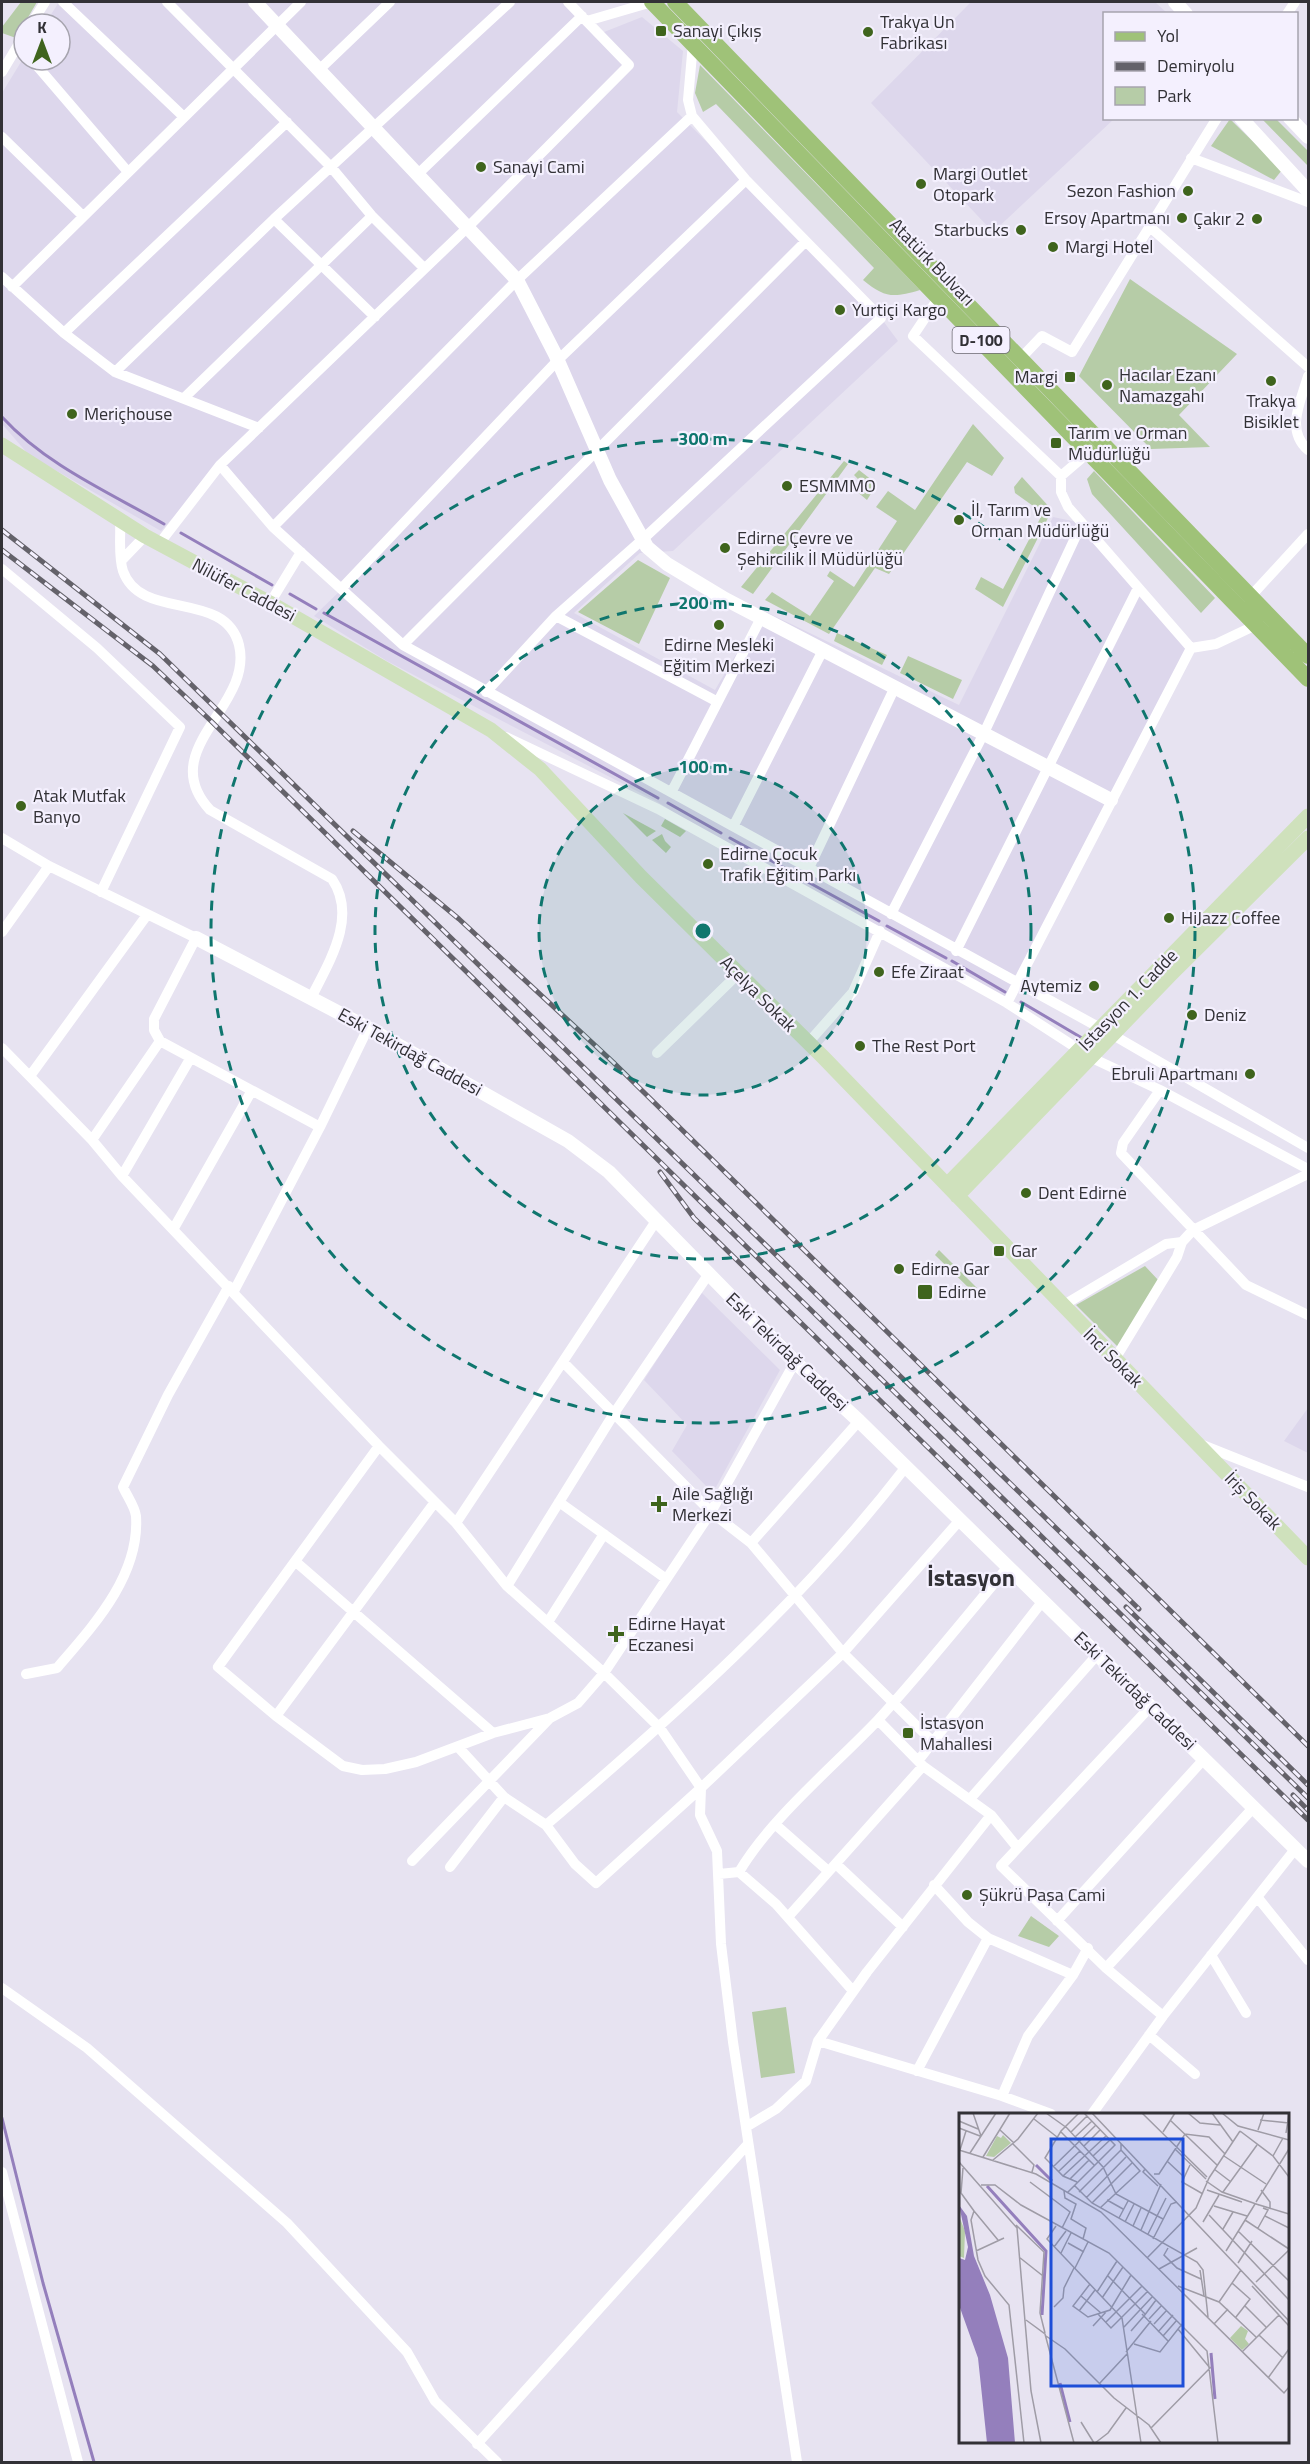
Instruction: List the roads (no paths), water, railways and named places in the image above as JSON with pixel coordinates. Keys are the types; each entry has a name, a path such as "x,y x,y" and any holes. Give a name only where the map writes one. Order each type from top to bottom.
{"main road":[{"name":"Atatürk Bulvarı","path":"652,2 1308,680"},
{"name":"Atatürk Bulvarı","path":"675,2 1308,656"},
{"name":"Nilüfer Caddesi","path":"2,445 145,536 270,603 491,730"},
{"name":"Açelya Sokak","path":"491,730 540,769 641,877 952,1190"},
{"name":"İstasyon 1. Cadde","path":"952,1190 1086,1054 1308,816"},
{"name":"İstasyon 1. Cadde","path":"1106,1032 1308,838"},
{"name":"İnci Sokak","path":"952,1190 1062,1306 1198,1443"},
{"name":"İriş Sokak","path":"1198,1443 1308,1558"}],"street":[{"path":"63,2 183,116"},
{"path":"167,2 331,167 372,216 424,268"},
{"path":"255,2 517,280 558,360 597,450 646,548 667,564 761,618 1111,800"},
{"path":"12,287 301,2"},
{"path":"319,69 390,2"},
{"path":"115,372 274,219 510,2"},
{"path":"159,544 220,465 468,227 629,65 568,2"},
{"path":"418,174 584,18 652,2"},
{"path":"486,692 556,616 642,540 881,318 746,180 692,116 688,100 693,43"},
{"path":"2,72 12,58"},
{"path":"42,72 128,172"},
{"path":"273,527 517,280 692,116"},
{"path":"1021,358 1042,336 1072,352 1216,120"},
{"path":"1243,120 1308,191"},
{"path":"1292,120 1308,137"},
{"path":"64,333 287,122"},
{"path":"2,137 82,216"},
{"path":"1191,158 1308,202"},
{"path":"342,588 558,360 746,180"},
{"path":"184,398 372,216"},
{"path":"274,219 375,317"},
{"path":"1150,227 1308,366"},
{"path":"403,645 805,242"},
{"path":"2,277 64,333 115,372 259,428"},
{"path":"939,297 914,336 1061,476 1061,492 1068,507 1191,648"},
{"path":"1308,376 1295,420 1297,436 1308,450"},
{"path":"1061,476 1089,452"},
{"path":"220,465 273,527 403,645 734,825 808,870 1106,1032 1308,1148"},
{"path":"120,521 121,561 128,580 146,595 201,610 228,624 240,646 238,673 192,765 192,780 198,797 210,810 324,875 340,892 343,906 342,926 311,998"},
{"path":"891,914 984,733 1082,523"},
{"path":"1251,596 1308,534"},
{"path":"121,561 145,536"},
{"path":"270,603 301,552"},
{"path":"2,569 97,648 180,727 101,892"},
{"path":"956,951 1138,588"},
{"path":"556,616 716,702"},
{"path":"672,792 716,702 761,618"},
{"path":"1191,648 1216,644 1256,625"},
{"path":"1007,1003 1191,648"},
{"path":"734,825 823,650"},
{"path":"808,870 896,687"},
{"path":"491,730 658,809 1007,1003 1086,1054 1160,1090 1308,1169"},
{"path":"2,838 49,866 196,938 154,1018 154,1030 160,1041 251,1092 320,1127"},
{"path":"2,932 49,866"},
{"path":"30,1076 147,915"},
{"path":"808,1043 852,992 880,931"},
{"name":"Eski Tekirdağ Caddesi","path":"196,938 368,1028 568,1141 609,1172 795,1362 859,1421 1308,1861"},
{"path":"657,1053 738,974"},
{"path":"26,1674 57,1668 118,1588 134,1551 136,1514 123,1487 168,1395 231,1288 320,1127 368,1028"},
{"path":"92,1140 160,1041"},
{"path":"2,1048 92,1140 122,1176 174,1228 379,1446 456,1523 507,1586 604,1673 660,1728 701,1788 700,1815 717,1851 721,1944 748,2144 797,2463"},
{"path":"122,1176 190,1059"},
{"path":"1160,1090 1123,1143 1121,1153 1246,1285 1308,1315"},
{"path":"174,1228 251,1092"},
{"path":"1115,1359 1177,1257 1182,1242 1194,1230 1308,1174"},
{"path":"456,1523 656,1221"},
{"path":"1062,1306 1166,1244 1182,1242"},
{"path":"507,1586 615,1412 708,1275"},
{"path":"379,1446 218,1666 276,1716 343,1766 362,1770 385,1769 416,1762 459,1748 493,1733 550,1718 578,1703 604,1673 711,1512 795,1362"},
{"path":"564,1363 615,1412 711,1512 751,1543 843,1653 892,1704 932,1741"},
{"path":"751,1543 859,1421"},
{"name":"İnci Sokak","path":"1198,1443 1308,1487"},
{"path":"546,1826 660,1728 795,1597 860,1526 905,1468"},
{"path":"276,1716 435,1502"},
{"path":"559,1502 665,1578"},
{"path":"459,1748 504,1797 546,1826 576,1864 596,1883 701,1788 843,1653 960,1520"},
{"path":"548,1622 604,1534"},
{"path":"296,1562 493,1733"},
{"path":"739,1872 748,1857 776,1825 878,1720 1007,1568"},
{"path":"788,1917 921,1764 932,1741 1042,1602"},
{"path":"970,1799 1097,1655"},
{"path":"1151,1706 1001,1866 1088,1948 1106,1968 1163,2016"},
{"path":"412,1861 550,1718"},
{"path":"878,1720 921,1764 991,1815 1017,1847"},
{"path":"1057,1921 1204,1759"},
{"path":"450,1867 504,1797"},
{"path":"1106,1968 1253,1808"},
{"path":"746,2127 776,2109 806,2081 818,2041 934,1885 991,1815"},
{"path":"776,1825 832,1867 903,1927"},
{"path":"1093,2113 1163,2016 1296,1848"},
{"path":"719,1875 739,1872"},
{"path":"739,1872 788,1917 853,1992"},
{"path":"934,1885 968,1922 988,1938 1072,1975"},
{"path":"1258,1898 1308,1960"},
{"path":"917,2071 988,1938"},
{"path":"1002,2096 1028,2036 1072,1975 1088,1948"},
{"path":"1211,1955 1246,2013"},
{"path":"2,1988 87,2048 287,2223 407,2352 435,2401 497,2463"},
{"path":"1149,2035 1195,2074"},
{"path":"818,2041 1002,2096 1046,2113"},
{"path":"477,2444 748,2144"},
{"path":"2,2172 78,2463"}],"waterway":[{"path":"2,417 19,434 58,464 164,524"},
{"path":"181,533 272,585"},
{"path":"290,594 316,609"},
{"path":"324,613 658,798"},
{"path":"668,803 721,833"},
{"path":"730,838 799,876"},
{"path":"808,882 879,921"},
{"path":"887,926 946,958"},
{"path":"952,961 1005,992"},
{"path":"1021,1002 1082,1038"},
{"path":"2,2118 43,2283 94,2462"}],"railway":[{"path":"2,530 160,654 1139,1609"},
{"path":"2,550 153,666 211,721 1308,1798"},
{"path":"353,831 459,919 613,1062 1308,1746"},
{"path":"660,1172 694,1218 1308,1820"},
{"path":"1126,1607 1308,1785"},
{"path":"1293,1795 1308,1810"}],"place":[{"name":"Sanayi Çıkış","path":"661,31"},
{"name":"Trakya Un Fabrikası","path":"868,32"},
{"name":"Sanayi Cami","path":"481,167"},
{"name":"Margi Outlet Otopark","path":"921,184"},
{"name":"Sezon Fashion","path":"1188,191"},
{"name":"Ersoy Apartmanı","path":"1182,218"},
{"name":"Çakır 2","path":"1257,219"},
{"name":"Starbucks","path":"1021,230"},
{"name":"Margi Hotel","path":"1053,247"},
{"name":"Yurtiçi Kargo","path":"840,310"},
{"name":"Margi","path":"1070,377"},
{"name":"Trakya Bisiklet","path":"1271,381"},
{"name":"Hacılar Ezanı Namazgahı","path":"1107,385"},
{"name":"Meriçhouse","path":"72,414"},
{"name":"Tarım ve Orman Müdürlüğü","path":"1056,443"},
{"name":"ESMMMO","path":"787,486"},
{"name":"İl, Tarım ve Orman Müdürlüğü","path":"959,520"},
{"name":"Edirne Çevre ve Şehircilik İl Müdürlüğü","path":"725,548"},
{"name":"Edirne Mesleki Eğitim Merkezi","path":"719,625"},
{"name":"Atak Mutfak Banyo","path":"21,806"},
{"name":"Edirne Çocuk Trafik Eğitim Parkı","path":"708,864"},
{"name":"HiJazz Coffee","path":"1169,918"},
{"name":"Efe Ziraat","path":"879,972"},
{"name":"Aytemiz","path":"1094,986"},
{"name":"Deniz","path":"1192,1015"},
{"name":"The Rest Port","path":"860,1046"},
{"name":"Ebruli Apartmanı","path":"1250,1074"},
{"name":"Dent Edirne","path":"1026,1193"},
{"name":"Gar","path":"999,1251"},
{"name":"Edirne Gar","path":"899,1269"},
{"name":"Edirne","path":"925,1292"},
{"name":"Aile Sağlığı Merkezi","path":"659,1504"},
{"name":"Edirne Hayat Eczanesi","path":"616,1634"},
{"name":"İstasyon Mahallesi","path":"908,1733"},
{"name":"Şükrü Paşa Cami","path":"967,1895"}],"district":[{"name":"İstasyon","path":"971,1578"}]}
